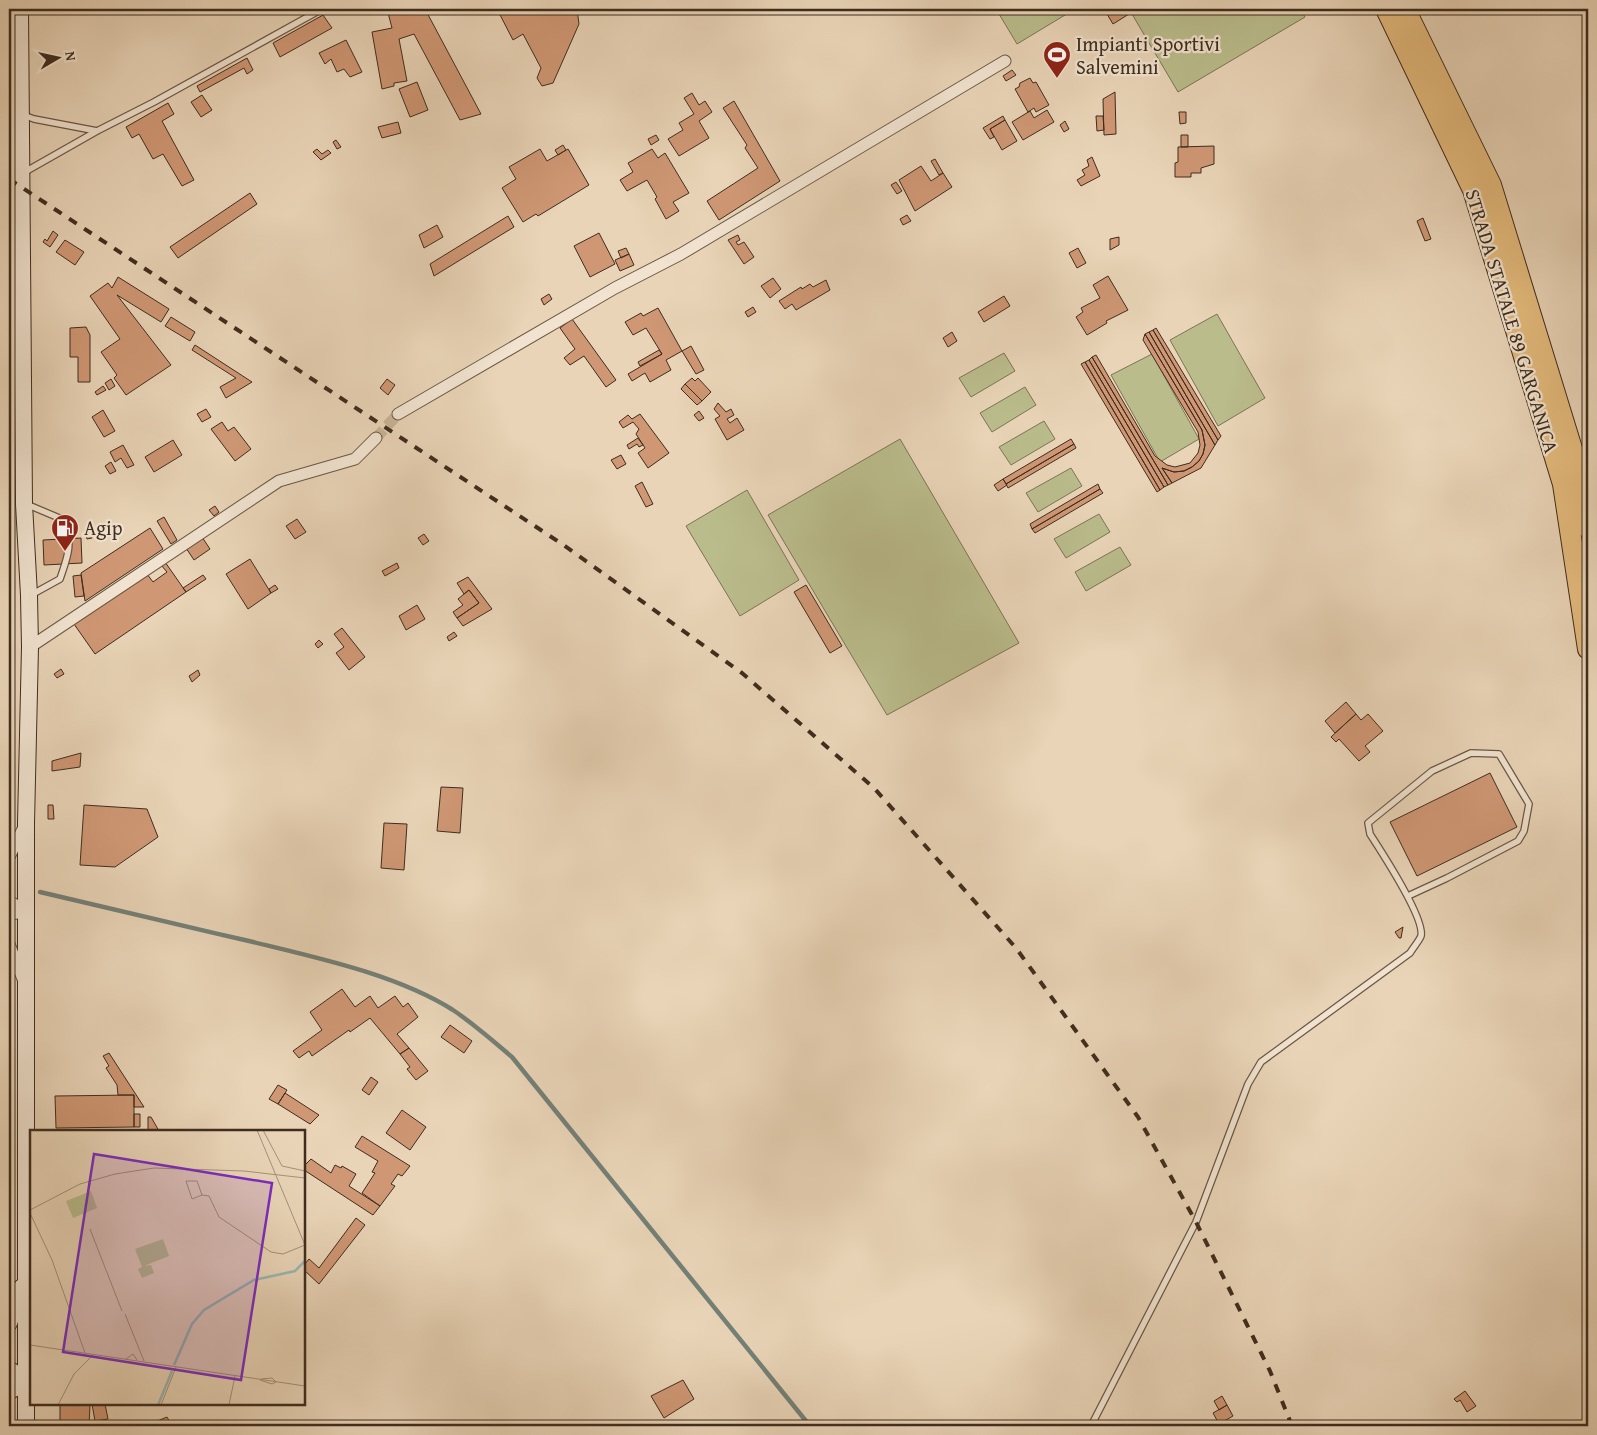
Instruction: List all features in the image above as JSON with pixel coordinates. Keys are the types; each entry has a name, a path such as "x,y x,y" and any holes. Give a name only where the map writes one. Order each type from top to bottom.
{"highway":[{"name":"STRADA STATALE 89 GARGANICA","path":"1386,9 1472,190 1563,484 1588,649"},
{"name":"STRADA STATALE 89 GARGANICA","path":"1405,9 1491,184 1580,478 1588,528"}],"main road":[{"path":"20,9 24,504 30,647 26,824 26,1426"},
{"path":"9,1323 26,1275"},
{"path":"9,1370 12,1370 26,1383"},
{"path":"9,1390 26,1383"}],"street":[{"path":"398,414 616,288 681,254 1005,62"},
{"path":"9,240 22,250"},
{"path":"30,647 279,481 355,459 376,438"},
{"path":"9,857 26,824"},
{"path":"9,901 26,912"},
{"path":"9,914 26,912"},
{"path":"9,944 26,987"}],"lane":[{"path":"21,174 322,9"},
{"path":"22,114 34,119 97,131"},
{"path":"24,504 64,520 70,550 60,579 29,596"},
{"path":"1091,1426 1196,1222 1248,1084 1261,1062 1410,953 1421,936 1420,928 1408,896 1370,834 1368,823 1432,771 1471,752 1499,754 1529,804 1524,831 1518,841 1408,896"}],"green space":[{"path":"996,9 1075,9 1017,44"},
{"path":"1129,9 1300,9 1305,17 1178,92"},
{"path":"1217,314 1265,398 1218,426 1170,340"},
{"path":"1004,353 1015,371 971,397 959,378"},
{"path":"1152,354 1199,439 1160,462 1111,375"},
{"path":"1025,387 1036,405 992,432 980,413"},
{"path":"1044,421 1055,439 1011,465 999,447"},
{"path":"900,439 1019,643 887,715 768,515"},
{"path":"1071,468 1082,486 1038,512 1026,493"},
{"path":"747,490 799,580 740,616 686,526"},
{"path":"1099,514 1110,532 1066,558 1054,539"},
{"path":"1120,547 1131,565 1086,591 1075,572"}],"building":[{"path":"387,9 425,9 481,114 460,120 414,34 399,39 407,81 394,83 394,86 382,89 372,32 392,28"},
{"path":"497,9 577,9 579,24 553,83 542,86 537,78 541,68 523,34 513,40"},
{"path":"1104,9 1126,9 1129,14 1113,24"},
{"path":"323,15 332,28 280,57 273,43"},
{"path":"346,40 362,72 350,77 344,69 337,72 331,59 325,64 319,53"},
{"path":"247,58 253,70 247,74 244,68 200,92 197,86"},
{"path":"1012,70 1016,75 1006,81 1003,76"},
{"path":"1030,78 1033,83 1036,82 1049,105 1036,112 1034,108 1028,112 1015,89 1019,87 1020,83"},
{"path":"417,82 428,110 410,117 399,89"},
{"path":"1115,92 1116,134 1104,135 1103,99"},
{"path":"692,93 699,105 705,101 712,112 699,121 709,138 679,156 668,139 683,130 679,123 694,114 684,98"},
{"path":"202,95 212,110 201,117 191,102"},
{"path":"734,101 780,181 719,220 707,201 758,168 745,148 747,145 723,108"},
{"path":"168,103 174,114 162,121 194,180 182,186 163,154 153,159 139,134 132,138 126,127"},
{"path":"1047,110 1054,122 1023,140 1012,122 1030,111 1034,118"},
{"path":"1179,112 1186,112 1186,123 1180,124"},
{"path":"1003,116 1005,120 990,129 994,137 990,139 983,128"},
{"path":"1096,116 1103,116 1104,130 1097,131"},
{"path":"1005,120 1017,141 1002,150 990,129"},
{"path":"1065,121 1069,129 1064,132 1060,125"},
{"path":"398,122 401,133 382,138 378,127"},
{"path":"656,135 659,140 651,145 648,139"},
{"path":"1181,135 1188,135 1188,147 1181,147"},
{"path":"336,140 341,147 337,149 333,142"},
{"path":"563,145 566,150 558,155 555,150"},
{"path":"1214,146 1214,164 1201,168 1201,173 1191,173 1191,177 1175,177 1178,147"},
{"path":"317,149 322,154 328,150 331,153 321,160 313,152"},
{"path":"540,149 547,161 568,149 589,185 538,216 536,214 523,222 502,188 516,179 509,167"},
{"path":"652,149 658,158 665,153 689,193 673,202 679,211 666,219 655,199 657,197 647,180 627,191 620,180 633,172 628,163"},
{"path":"1092,157 1100,176 1081,186 1077,180 1085,175 1082,170 1089,166 1087,160"},
{"path":"935,159 943,173 939,175 931,161"},
{"path":"921,166 931,181 943,173 952,187 915,211 899,180"},
{"path":"896,182 902,191 897,194 891,185"},
{"path":"250,193 257,204 178,258 170,247"},
{"path":"907,215 911,221 903,225 900,219"},
{"path":"508,216 514,227 434,276 430,264"},
{"path":"1423,218 1431,239 1425,241 1417,221"},
{"path":"437,225 443,237 424,248 419,235"},
{"path":"53,231 58,235 50,247 43,242 45,239 47,241"},
{"path":"599,233 615,264 590,277 574,246"},
{"path":"738,235 740,240 736,242 738,245 744,242 754,257 744,264 728,240"},
{"path":"1119,237 1119,245 1110,250 1110,239"},
{"path":"65,240 84,252 75,265 56,252"},
{"path":"626,248 629,254 621,258 618,251"},
{"path":"1078,248 1086,263 1077,268 1069,253"},
{"path":"629,254 634,265 620,271 615,260"},
{"path":"1108,276 1128,310 1106,321 1107,323 1087,335 1076,317 1083,312 1081,308 1100,298 1093,285"},
{"path":"118,277 169,309 161,322 117,295 171,365 126,395 114,378 117,375 101,352 120,339 90,296 108,283 112,288"},
{"path":"773,278 781,289 770,298 761,286"},
{"path":"826,280 830,290 796,310 792,304 785,309 779,301 801,287 802,289 810,284 813,287"},
{"path":"549,294 552,299 544,305 541,299"},
{"path":"1004,296 1010,306 984,322 978,312"},
{"path":"753,307 756,312 748,317 745,312"},
{"path":"658,308 682,351 666,360 671,370 650,382 645,373 632,381 628,374 662,354 646,328 633,335 625,322 641,313 643,316"},
{"path":"171,317 195,332 190,341 165,326"},
{"path":"572,319 616,380 606,387 584,356 570,365 564,358 575,349 560,328"},
{"path":"86,327 90,335 90,382 78,382 78,357 70,357 70,328"},
{"path":"1156,328 1221,436 1218,440 1153,330"},
{"path":"1153,330 1218,440 1215,445 1149,332"},
{"path":"952,332 957,341 948,347 943,338"},
{"path":"1149,332 1215,445 1201,468 1172,483 1162,468 1174,472 1184,471 1192,467 1199,461 1205,445 1202,430 1145,334"},
{"path":"1145,334 1202,430 1205,445 1199,461 1192,467 1184,471 1174,472 1162,468 1172,483 1168,485 1092,357 1096,355 1155,456 1167,465 1175,467 1190,463 1198,453 1200,445 1198,432 1143,340"},
{"path":"195,345 252,382 226,398 220,387 236,378 192,350"},
{"path":"691,346 704,370 696,374 682,351"},
{"path":"659,350 662,354 640,366 638,362"},
{"path":"1092,357 1168,485 1164,487 1089,360"},
{"path":"1089,360 1164,487 1160,490 1085,362"},
{"path":"1085,362 1160,490 1157,492 1081,364"},
{"path":"692,378 695,381 698,378 711,392 702,401 685,384"},
{"path":"111,379 115,386 109,390 105,383"},
{"path":"387,379 395,385 388,395 380,388"},
{"path":"685,384 702,401 697,405 681,389"},
{"path":"103,386 106,390 97,395 95,392"},
{"path":"718,403 726,412 731,409 734,415 727,419 730,423 737,418 744,430 727,440 715,419 720,416 714,409"},
{"path":"206,409 211,417 202,422 197,414"},
{"path":"103,410 115,431 104,437 92,417"},
{"path":"699,411 704,418 699,421 694,415"},
{"path":"640,414 669,453 648,468 638,453 645,448 636,434 639,429 633,422 623,428 619,422 628,415 632,419"},
{"path":"222,422 228,431 234,427 251,449 235,461 211,429"},
{"path":"638,438 643,445 639,447 637,444 629,449 627,445"},
{"path":"1071,439 1074,444 1006,484 1003,479"},
{"path":"173,440 182,455 154,472 145,457"},
{"path":"1074,444 1076,448 1008,488 1006,484"},
{"path":"123,445 134,465 127,468 121,458 115,462 110,452"},
{"path":"621,455 626,464 617,469 611,460"},
{"path":"111,462 116,471 110,474 105,466"},
{"path":"1003,479 1007,485 998,491 994,485"},
{"path":"642,482 653,504 646,507 635,486"},
{"path":"1098,484 1100,489 1032,529 1030,524"},
{"path":"1100,489 1103,493 1035,533 1032,529"},
{"path":"215,506 219,512 214,516 209,510"},
{"path":"164,517 177,540 171,544 157,521"},
{"path":"297,519 306,532 295,539 286,526"},
{"path":"150,528 163,549 85,601 81,573"},
{"path":"90,529 92,538 87,539 85,530"},
{"path":"424,534 429,541 423,545 418,538"},
{"path":"202,537 210,549 194,560 186,548"},
{"path":"81,538 82,563 44,565 43,540"},
{"path":"250,559 271,593 248,609 226,574"},
{"path":"165,562 186,592 95,654 74,624 147,574 153,582 167,572 161,565"},
{"path":"397,563 399,568 385,576 382,571"},
{"path":"81,575 84,596 75,597 73,576"},
{"path":"203,575 206,579 186,592 183,588"},
{"path":"468,577 492,609 463,626 457,618 479,603 469,590 464,594 457,583"},
{"path":"275,585 278,589 271,593 269,589"},
{"path":"806,585 842,646 830,653 794,592"},
{"path":"469,590 479,603 457,618 453,612 463,605 458,599"},
{"path":"417,605 425,619 406,630 399,616"},
{"path":"342,628 365,657 349,670 336,653 344,647 334,634"},
{"path":"454,632 457,636 449,641 447,637"},
{"path":"319,640 323,644 318,648 315,644"},
{"path":"61,669 64,674 57,678 54,674"},
{"path":"198,670 200,675 192,682 189,676"},
{"path":"1346,702 1356,714 1335,733 1325,721"},
{"path":"1356,714 1361,720 1368,714 1383,731 1365,746 1370,752 1359,761 1339,739 1336,742 1331,737"},
{"path":"81,753 80,767 52,771 52,761"},
{"path":"1490,773 1517,827 1417,876 1390,822"},
{"path":"441,787 463,788 460,833 437,831"},
{"path":"48,805 53,805 54,819 48,819"},
{"path":"84,805 147,809 158,837 115,867 80,865"},
{"path":"384,823 407,824 404,870 381,868"},
{"path":"1403,927 1401,938 1399,938 1395,932"},
{"path":"342,989 355,1007 370,996 378,1008 395,996 403,1007 408,1003 418,1017 397,1034 409,1048 400,1054 370,1018 312,1056 309,1051 299,1058 293,1051 322,1030 310,1012"},
{"path":"450,1025 472,1041 464,1053 441,1037"},
{"path":"409,1048 428,1071 416,1080 407,1069 410,1067 400,1054"},
{"path":"109,1053 144,1107 134,1107 134,1095 118,1095 117,1085 106,1068 109,1066 103,1056"},
{"path":"371,1077 378,1082 369,1095 362,1090"},
{"path":"278,1085 287,1090 278,1104 269,1099"},
{"path":"285,1093 319,1115 310,1124 278,1104"},
{"path":"134,1095 134,1127 56,1128 55,1096"},
{"path":"402,1110 426,1127 410,1150 386,1133"},
{"path":"134,1114 140,1114 140,1127 134,1127"},
{"path":"148,1117 151,1117 158,1130 148,1130"},
{"path":"362,1136 410,1166 402,1176 398,1174 391,1184 395,1186 380,1206 362,1193 375,1173 372,1172 378,1161 355,1147"},
{"path":"311,1159 331,1173 335,1165 341,1168 342,1166 356,1174 349,1186 380,1206 373,1215 305,1171 305,1165"},
{"path":"356,1218 365,1225 319,1284 305,1271 305,1264 309,1259 319,1268"},
{"path":"683,1380 694,1399 664,1418 651,1396"},
{"path":"1465,1391 1476,1406 1467,1412 1460,1400 1457,1402 1454,1399"},
{"path":"1222,1396 1227,1405 1219,1410 1214,1401"},
{"path":"60,1405 90,1405 89,1426 60,1426"},
{"path":"92,1405 105,1405 108,1419 95,1421"},
{"path":"1227,1405 1233,1416 1219,1424 1213,1413"},
{"path":"167,1417 172,1426 145,1426"}],"waterway":[{"path":"40,892 300,953 354,968 406,986 431,997 461,1015 512,1057 810,1426"}],"tunnel":[{"path":"376,438 398,414"}],"railway":[{"path":"9,179 562,544 742,673 874,788 1016,948 1138,1117 1196,1222 1270,1371 1292,1426"}],"place":[{"name":"Impianti Sportivi Salvemini","path":"1057,79"},
{"name":"Agip","path":"65,552"}]}
